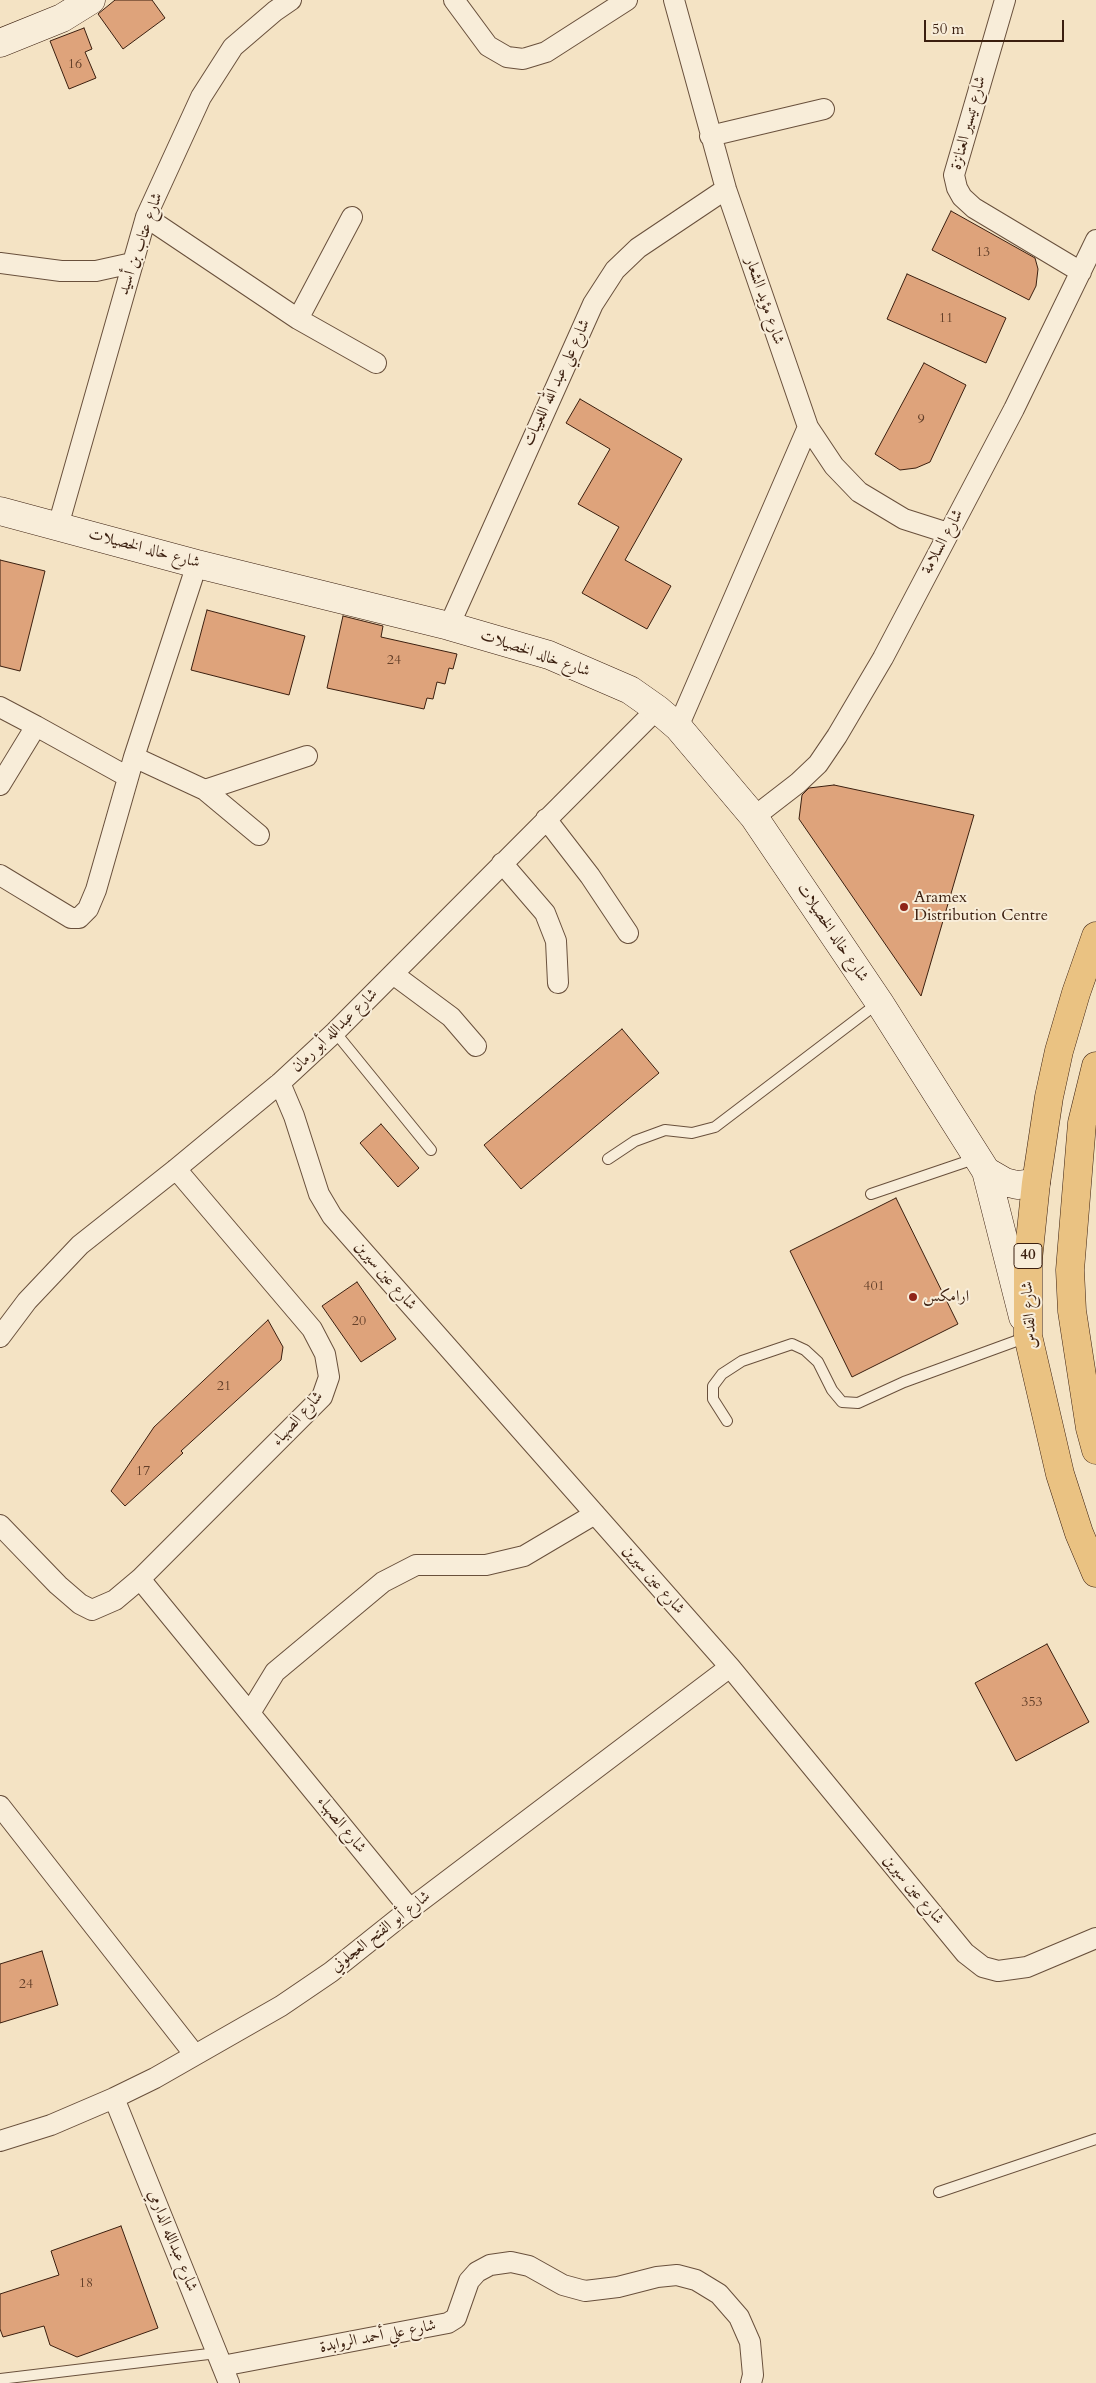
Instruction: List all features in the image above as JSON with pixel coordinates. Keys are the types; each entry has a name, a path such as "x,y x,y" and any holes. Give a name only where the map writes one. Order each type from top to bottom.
{"highway":[{"name":"شارع القدس","path":"1096,936 1076,993 1059,1051 1036,1182 1028,1260 1028,1336 1060,1474 1079,1533 1096,1573"},
{"path":"1096,1066 1082,1123 1083,1155 1070,1270 1071,1294 1090,1428 1096,1450"}],"street":[{"path":"0,43 62,18 92,0"},
{"name":"شارع عتاب بن أسيد","path":"58,526 146,217 201,97 233,47 275,11 291,0"},
{"path":"454,0 488,46 507,56 524,59 546,52 627,0"},
{"name":"شارع مؤيد الشعار","path":"674,0 726,189 808,427 834,466 859,492 904,519 948,533"},
{"name":"شارع تيسير العنانزة","path":"1006,0 954,175 957,188 962,197 974,208 1081,272"},
{"path":"710,136 824,109"},
{"name":"شارع علي عبد الله اللعيبات","path":"449,626 593,304 615,270 638,248 726,189"},
{"path":"146,217 298,319 376,363"},
{"path":"298,319 352,217"},
{"name":"شارع السلامة","path":"754,817 798,783 818,764 837,736 883,658 1014,409 1096,240"},
{"path":"0,263 62,272 79,272 96,271 132,263"},
{"path":"678,728 808,427"},
{"name":"شارع خالد الخصيلات","path":"0,510 197,564 449,626 549,655 623,687 658,709 678,728 754,817 878,1002 982,1164 1028,1336"},
{"path":"0,875 71,918 84,915 96,890 128,776 197,564"},
{"path":"0,707 128,776"},
{"name":"شارع عبدالله أبو رمان","path":"0,1337 27,1301 80,1245 280,1083 335,1032 658,709"},
{"path":"0,785 36,726"},
{"path":"205,790 307,756"},
{"path":"134,757 205,790 259,835"},
{"path":"546,819 590,876 628,932"},
{"path":"502,863 545,913 556,941 558,983"},
{"path":"393,974 451,1017 476,1046"},
{"name":"شارع عين سيرين","path":"280,1083 294,1116 319,1194 332,1216 730,1666 965,1953 984,1967 998,1970 1027,1967 1096,1938"},
{"name":"شارع خالد الخصيلات","path":"982,1164 1005,1182 1017,1185 1036,1182"},
{"name":"شارع الصهباء","path":"0,1525 58,1585 80,1604 92,1610 115,1600 140,1579 322,1397 329,1377 325,1354 312,1329 176,1169"},
{"path":"250,1713 275,1672 383,1582 416,1565 486,1565 524,1556 595,1514"},
{"name":"شارع الصهباء","path":"140,1579 410,1909"},
{"name":"شارع أبو الفتح العجلوني","path":"0,2141 51,2125 114,2098 243,2029 302,1992 730,1666"},
{"path":"0,1806 195,2055"},
{"name":"شارع عبدالله الدارمي","path":"114,2098 223,2367"},
{"name":"شارع علي أحمد الروابدة","path":"223,2367 448,2323 456,2318 469,2281 477,2272 490,2265 511,2262 530,2266 563,2285 585,2291 618,2288 657,2277 677,2275 696,2280 718,2294 739,2317 750,2342 751,2383"}],"lane":[{"path":"608,1159 634,1141 665,1130 692,1133 715,1127 878,1002"},
{"path":"335,1032 431,1150"},
{"path":"871,1194 982,1164"},
{"path":"727,1421 713,1398 714,1386 722,1374 742,1361 792,1344 805,1350 818,1362 832,1390 842,1402 858,1403 904,1382 1028,1336"},
{"path":"938,2192 1096,2139"},
{"path":"0,2379 223,2367"}],"building":[{"path":"115,0 152,0 165,18 123,49 98,14"},
{"path":"84,28 92,49 85,52 96,78 69,89 50,41"},
{"path":"951,211 1035,258 1038,269 1036,286 1029,300 932,250"},
{"path":"907,274 1006,318 986,363 887,319"},
{"path":"924,363 966,385 930,462 916,468 900,470 875,454"},
{"path":"580,399 682,459 625,560 671,586 647,629 582,593 619,527 578,504 610,449 566,423"},
{"path":"0,560 45,571 20,671 0,666"},
{"path":"207,610 305,636 289,695 191,670"},
{"path":"343,616 383,626 381,637 457,654 453,669 449,668 445,684 437,682 433,699 427,698 424,709 327,688"},
{"name":"Aramex Distribution Centre","path":"834,785 974,815 921,996 799,819 802,795 809,788"},
{"path":"622,1029 659,1073 521,1189 484,1145"},
{"path":"381,1124 419,1168 398,1187 360,1143"},
{"path":"896,1198 958,1324 852,1377 790,1251"},
{"path":"357,1282 396,1339 361,1362 322,1306"},
{"path":"268,1320 283,1347 281,1360 181,1451 183,1453 125,1506 111,1491 154,1427"},
{"path":"1047,1644 1089,1722 1016,1761 975,1683"},
{"path":"42,1951 58,2005 0,2023 0,1964"},
{"path":"121,2226 158,2328 77,2357 50,2345 44,2326 3,2337 0,2329 0,2294 59,2275 51,2251"}],"place":[{"name":"Aramex Distribution Centre","path":"904,907"},
{"name":"ارامكس","path":"913,1297"}]}
